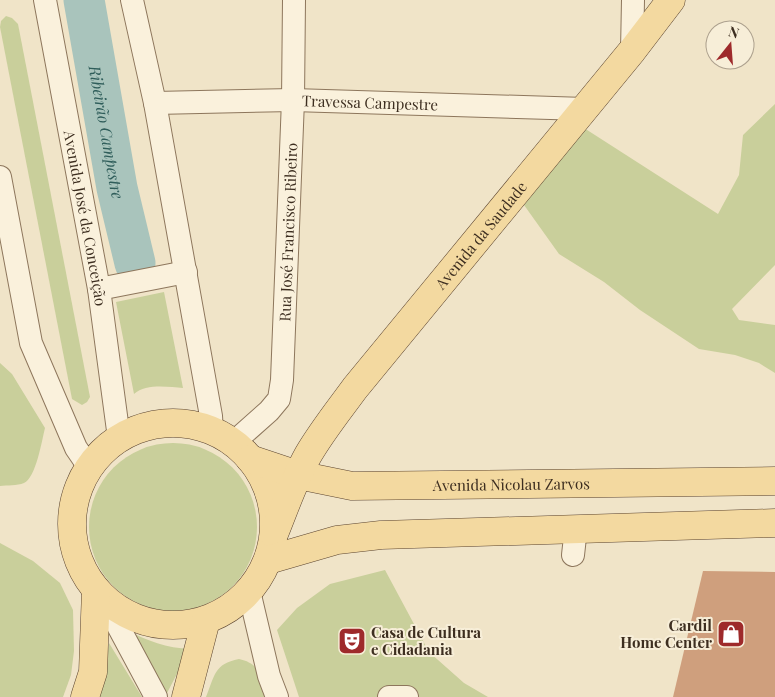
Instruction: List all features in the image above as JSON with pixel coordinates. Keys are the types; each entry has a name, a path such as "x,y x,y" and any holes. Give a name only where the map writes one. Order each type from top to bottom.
{"main road":[{"name":"Avenida da Saudade","path":"100,594 126,614 152,624 179,626 206,620 230,608 249,591 260,576 298,475 323,432 355,388 585,109 671,0"},
{"name":"Avenida Nicolau Zarvos","path":"100,594 81,568 73,543 71,516 77,490 89,467 119,438 140,428 164,424 188,424 298,475 352,486 775,481"},
{"path":"232,444 265,482 273,507 271,547 381,535 775,523"},
{"path":"85,697 93,672 100,594"},
{"path":"186,697 206,620"}],"street":[{"name":"Avenida José da Conceição","path":"44,0 99,289 119,438"},
{"path":"132,0 155,103 211,416 232,444"},
{"name":"Rua José Francisco Ribeiro","path":"232,444 269,411 279,399 282,380 293,100 294,0"},
{"path":"632,0 632,51"},
{"name":"Travessa Campestre","path":"155,103 293,100 585,109"},
{"path":"0,177 31,343 76,448 89,467"},
{"path":"99,289 186,272"},
{"path":"573,555 576,528"},
{"path":"249,591 277,697"},
{"path":"100,594 156,697"},
{"path":"390,697 406,697"}],"green space":[{"path":"6,16 12,18 18,24 90,397 82,405 72,399 0,27 1,21"},
{"path":"775,104 775,265 732,309 739,320 775,325 775,373 759,363 735,355 699,349 640,310 604,282 559,254 524,205 584,128 718,214 739,175 743,135"},
{"path":"164,292 183,388 151,387 134,394 116,302"},
{"path":"0,363 12,374 45,428 38,458 28,480 21,484 0,486"},
{"path":"165,443 181,443 213,453 238,474 251,495 257,527 251,559 243,574 226,592 205,605 181,611 165,611 141,605 126,597 103,574 95,559 89,535 89,519 95,495 103,480 126,457 141,449"},
{"path":"0,543 33,561 60,583 73,610 74,651 71,675 63,697 0,697"},
{"name":"Casa de Cultura e Cidadania","path":"385,570 429,652 464,683 488,697 299,697 277,630 297,608 330,584"},
{"path":"127,630 157,643 190,649 167,693"},
{"path":"109,643 142,697 95,697 105,675"},
{"path":"239,659 252,664 256,668 263,678 270,697 206,697 216,672 220,667"}],"building":[{"name":"Cardil Home Center","path":"703,571 775,572 775,697 673,697"}],"waterway":[{"name":"Ribeirão Campestre","path":"84,0 117,188 135,263"}],"place":[{"name":"Cardil Home Center","path":"731,634"},
{"name":"Casa de Cultura e Cidadania","path":"352,641"}]}
